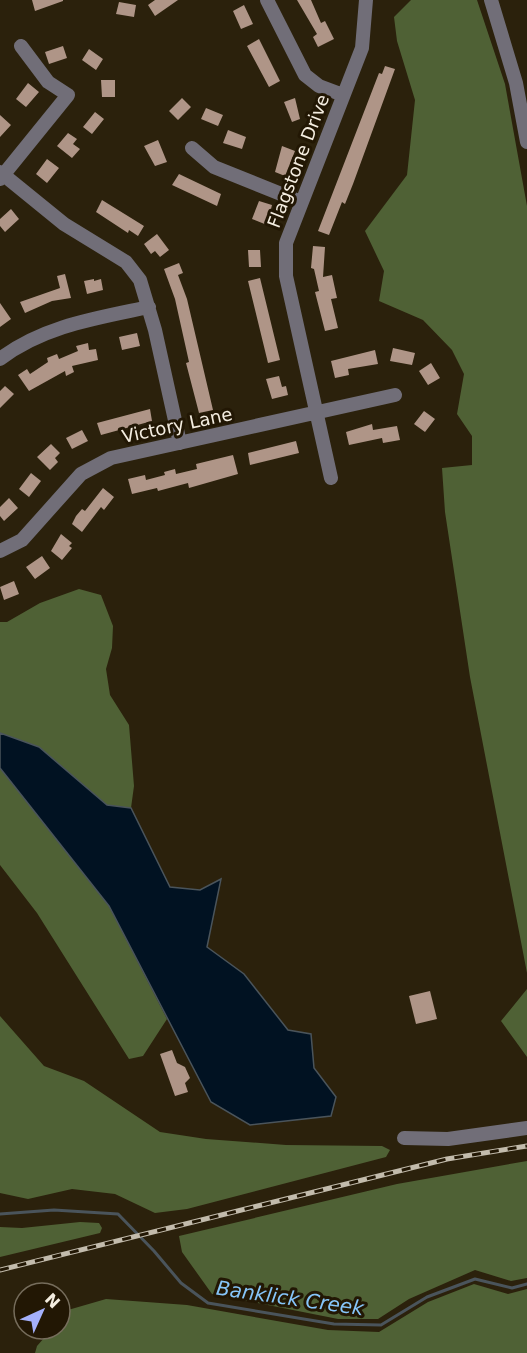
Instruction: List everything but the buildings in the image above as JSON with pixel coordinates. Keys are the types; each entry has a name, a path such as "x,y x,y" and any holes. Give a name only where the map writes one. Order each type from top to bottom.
{"street":[{"path":"267,0 305,75 319,86 343,95"},
{"name":"Flagstone Drive","path":"331,478 285,269 286,243 362,48 366,0"},
{"path":"491,0 516,83 527,142"},
{"path":"21,46 48,82 68,95 1,175 64,224 126,262 140,280 149,307 180,443"},
{"path":"192,148 214,167 301,202"},
{"path":"0,359 34,338 55,329 149,307"},
{"name":"Victory Lane","path":"0,551 22,540 81,474 111,458 395,395"},
{"path":"404,1138 448,1138 527,1128"}],"green space":[{"path":"411,0 477,0 505,84 527,206 527,973 470,677 445,512 442,468 472,465 472,436 457,414 464,374 452,350 423,320 379,301 384,271 365,231 407,175 415,100 397,41 394,17"},
{"path":"79,589 101,595 113,626 112,648 106,669 110,695 129,725 134,786 131,808 107,805 39,747 0,733 0,622 7,622 40,603"},
{"path":"0,768 109,906 167,1019 143,1056 129,1059 37,913 0,865"},
{"path":"527,989 527,1057 501,1021"},
{"path":"0,1016 44,1066 84,1081 160,1132 206,1139 286,1145 382,1146 390,1150 386,1157 187,1209 155,1213 115,1194 72,1189 28,1199 0,1193"},
{"path":"527,1161 527,1278 511,1281 475,1270 409,1299 378,1319 338,1319 212,1294 182,1252 179,1236 397,1184"},
{"path":"80,1222 99,1223 102,1228 100,1233 0,1257 0,1227 22,1228"},
{"path":"474,1284 508,1294 527,1289 527,1353 35,1353 41,1341 72,1341 72,1309 106,1299 187,1305 328,1330 379,1332 428,1302"}],"water":[{"path":"0,733 39,747 107,805 131,808 170,887 200,890 221,879 207,947 244,974 288,1030 311,1034 314,1068 336,1097 331,1116 250,1125 211,1102 109,906 0,768"}],"waterway":[{"name":"Banklick Creek","path":"0,1214 54,1210 118,1214 181,1283 208,1303 334,1324 381,1325 427,1297 475,1279 512,1288 527,1284"}],"railway":[{"path":"0,1270 447,1159 527,1146"}]}
